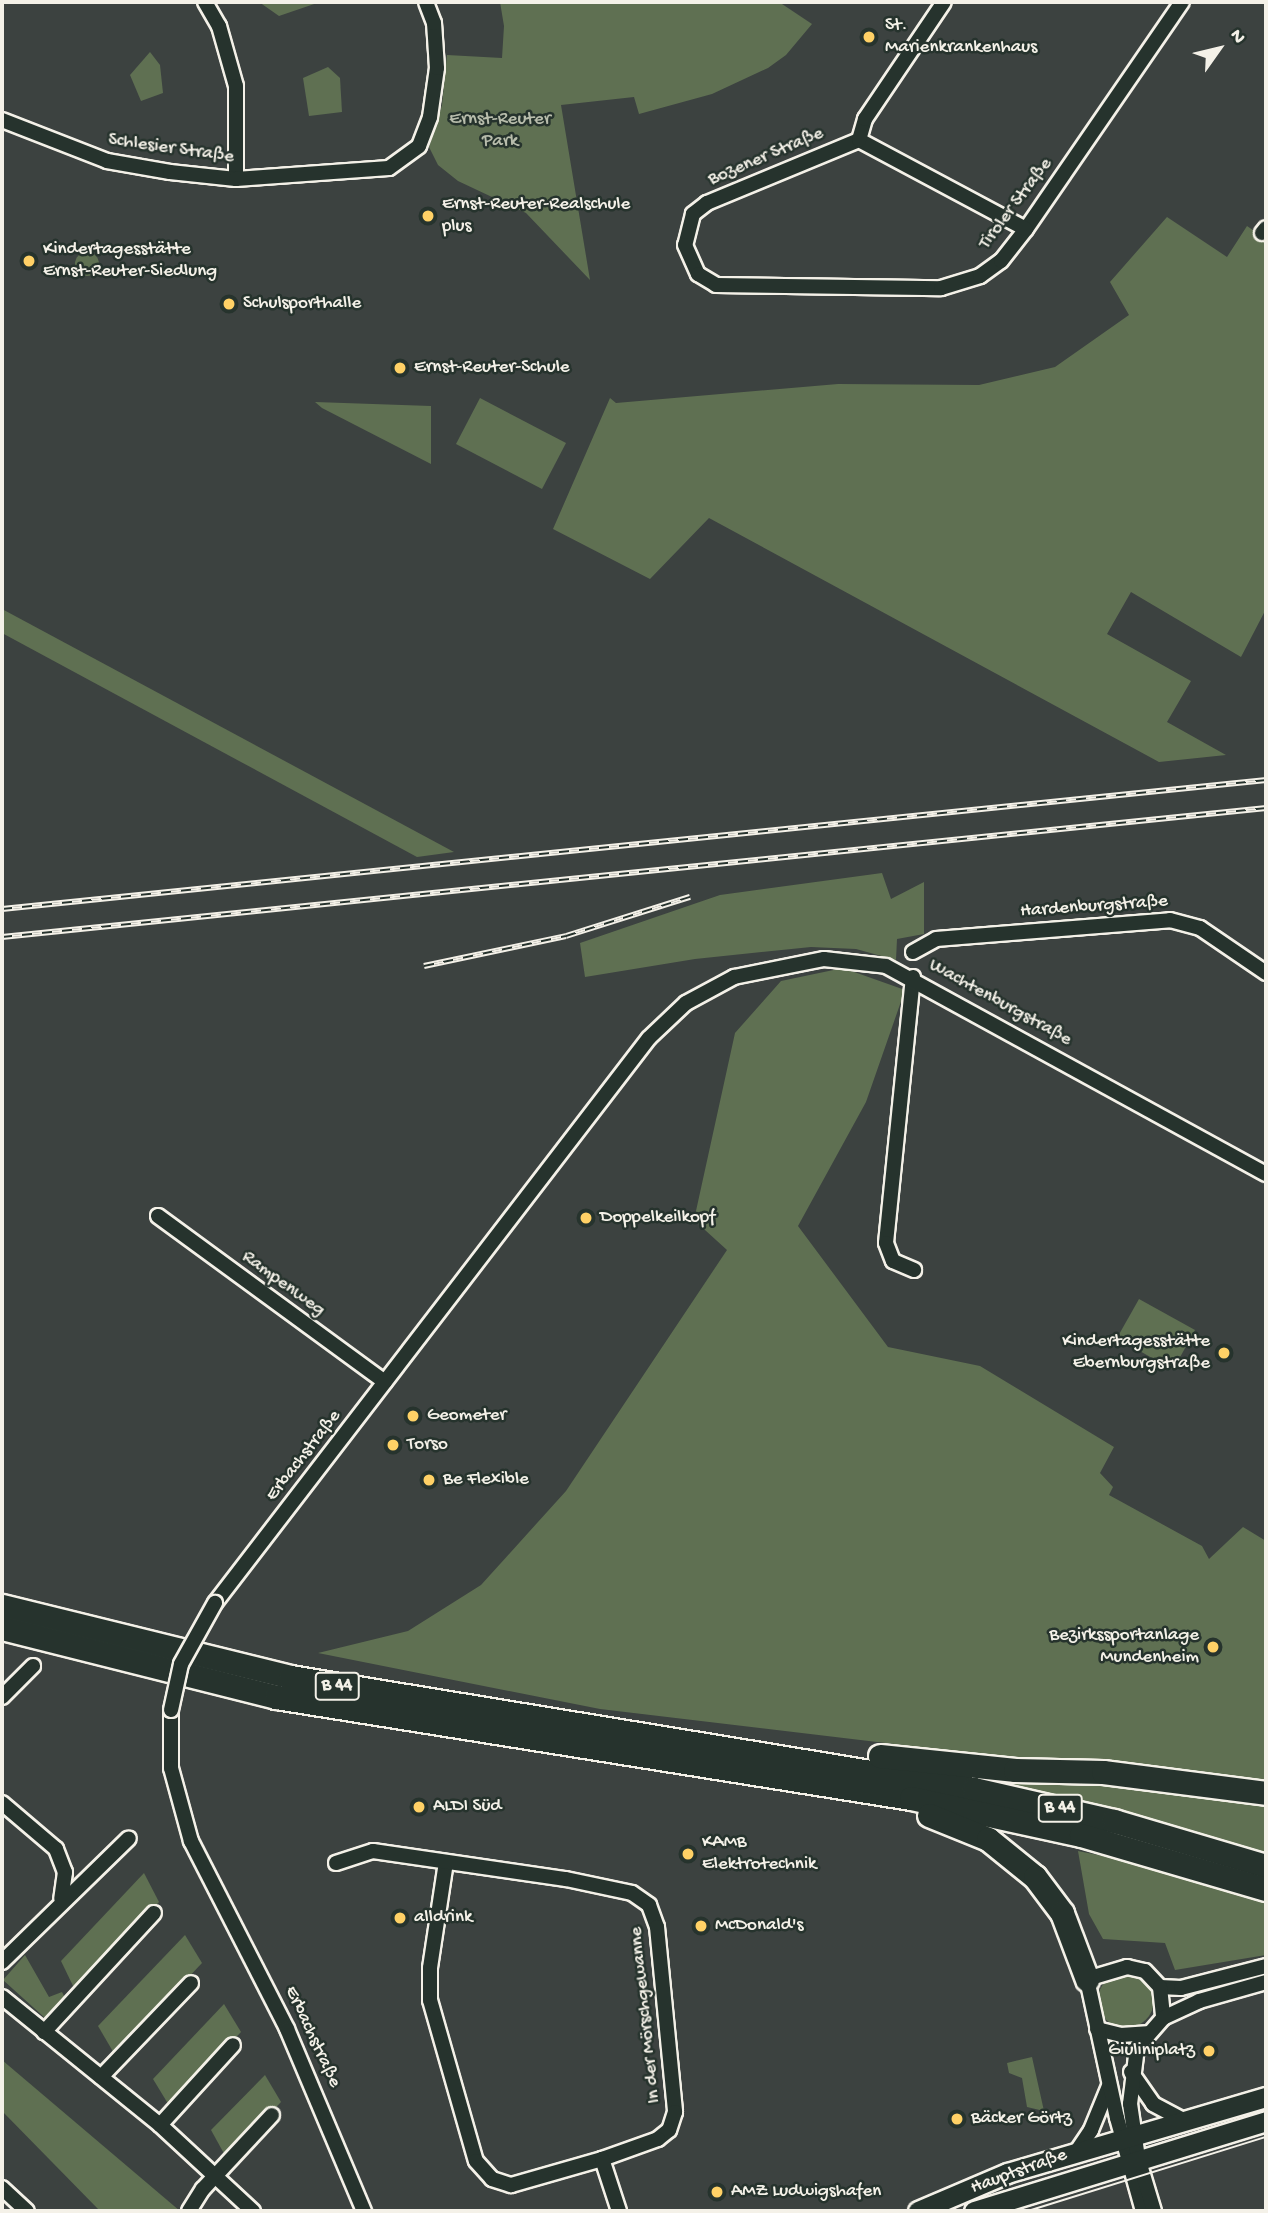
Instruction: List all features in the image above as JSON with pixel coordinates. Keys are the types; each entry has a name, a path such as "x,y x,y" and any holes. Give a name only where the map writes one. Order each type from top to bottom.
{"highway":[{"name":"B 44","path":"2,1606 290,1677 851,1766 1080,1812 1266,1866"},
{"name":"B 44","path":"2,1628 264,1694 860,1790 1082,1836 1266,1889"},
{"path":"851,1766 871,1755 1015,1770 1103,1772 1266,1793"},
{"path":"860,1790 976,1832 1011,1854 1062,1913 1087,1979"}],"main road":[{"name":"Hauptstraße","path":"918,2211 1007,2173 1181,2119 1266,2097"},
{"name":"Hauptstraße","path":"974,2211 1133,2159 1266,2121"}],"street":[{"path":"205,2 227,48 236,86 236,179"},
{"name":"Schlesier Straße","path":"2,120 107,162 236,179 389,169 419,146 430,117 437,68 434,23 426,2"},
{"path":"944,2 865,119 859,139 1026,229"},
{"name":"Tiroler Straße","path":"716,285 941,288 968,282 991,269 1026,229 1182,2"},
{"name":"Bozener Straße","path":"716,285 698,274 688,259 685,231 693,214 708,203 859,139"},
{"name":"Hardenburgstraße","path":"914,952 936,939 1170,920 1200,928 1266,973"},
{"name":"Erbachstraße","path":"364,2211 282,2019 191,1841 171,1768 171,1710 181,1664 215,1603 649,1038 686,1003 734,977 802,962 861,960 913,977"},
{"name":"Wachtenburgstraße","path":"914,1269 893,1261 886,1243 913,977 1266,1174"},
{"name":"Rampenweg","path":"158,1216 385,1382"},
{"path":"2,1697 33,1666"},
{"path":"2,1803 56,1850 65,1872 61,1899"},
{"path":"2,1962 61,1899 129,1838"},
{"name":"In der Mörschgewanne","path":"336,1863 373,1851 446,1862 632,1893 649,1905 657,1927 674,2119 658,2139 602,2159 511,2185 492,2179 476,2161 430,2000 430,1968 446,1862"},
{"path":"44,2032 154,1913"},
{"path":"1160,1987 1181,1988 1266,1966"},
{"path":"1143,2211 1128,2136 1110,2087 1087,1979 1127,1967 1145,1971 1160,1987 1163,2018"},
{"path":"1128,2136 1131,2072 1147,2033 1163,2018 1199,2001 1266,1982"},
{"path":"101,2077 191,1983"},
{"path":"2,1997 160,2125 253,2211"},
{"path":"1097,2029 1121,2035 1147,2033"},
{"path":"160,2125 233,2045"},
{"path":"1131,2072 1153,2104 1181,2119"},
{"path":"1077,2151 1091,2130 1110,2087"},
{"path":"189,2211 217,2175 272,2115"},
{"path":"602,2159 619,2211"},
{"path":"1133,2159 1154,2211"},
{"path":"5,2196 27,2211"}],"green space":[{"path":"259,2 320,2 279,16"},
{"name":"Ernst-Reuter Park","path":"500,2 779,2 812,24 786,55 768,68 712,94 639,114 634,97 561,105 590,280 526,213 458,181 438,165 429,147 442,105 447,55 502,58 504,26"},
{"path":"150,52 160,65 163,93 141,101 130,75"},
{"path":"328,67 340,78 342,112 309,116 303,78"},
{"path":"1167,217 1227,257 1247,226 1266,239 1266,609 1241,657 1131,592 1107,634 1191,681 1167,722 1226,755 1159,762 709,518 650,579 553,529 610,398 616,403 838,384 979,385 1055,367 1129,315 1110,282"},
{"path":"87,252 96,255 99,264 96,273 87,276 78,273 75,264 78,255"},
{"path":"480,398 566,443 542,489 456,444"},
{"path":"315,402 431,406 431,464 322,408"},
{"path":"2,609 454,852 417,857 2,633"},
{"path":"882,873 891,899 924,882 924,934 897,939 896,960 856,949 811,947 695,959 585,977 580,943 720,895"},
{"path":"843,968 905,990 866,1102 798,1226 888,1347 980,1366 1114,1447 1100,1473 1113,1487 1109,1495 1202,1546 1209,1559 1243,1527 1266,1541 1266,1787 1094,1761 1011,1758 600,1709 318,1653 408,1631 481,1585 566,1491 727,1250 694,1220 735,1033 781,981"},
{"path":"1139,1299 1195,1330 1173,1370 1117,1338"},
{"path":"970,1774 1076,1779 1266,1803 1266,1855 969,1779"},
{"path":"1078,1851 1179,1871 1266,1900 1266,1955 1175,1970 1165,1943 1103,1939 1089,1914"},
{"path":"144,1873 159,1902 75,1990 61,1961"},
{"path":"185,1935 202,1963 115,2055 98,2026"},
{"path":"25,1955 49,1997 62,1992 66,2000 50,2016 44,2017 3,1980"},
{"path":"1120,1972 1132,1972 1146,1980 1154,1994 1152,2011 1146,2020 1132,2028 1120,2028 1103,2016 1098,2006 1098,1994 1110,1977"},
{"path":"224,2004 241,2032 170,2107 153,2079"},
{"path":"1032,2057 1044,2111 1027,2107 1022,2078 1009,2073 1007,2063"},
{"path":"2,2060 180,2211 100,2211 2,2111"},
{"path":"265,2075 281,2102 227,2159 211,2130"}],"tram line":[{"path":"1028,2211 1266,2137"}],"railway":[{"path":"2,909 1266,780"},
{"path":"2,937 1266,808"},
{"path":"424,966 566,936 690,897"}],"place":[{"name":"St. Marienkrankenhaus","path":"869,37"},
{"name":"Ernst-Reuter-Realschule plus","path":"428,216"},
{"name":"Kindertagesstätte Ernst-Reuter-Siedlung","path":"29,261"},
{"name":"Schulsporthalle","path":"229,304"},
{"name":"Ernst-Reuter-Schule","path":"400,368"},
{"name":"Doppelkeilkopf","path":"586,1218"},
{"name":"Kindertagesstätte Ebernburgstraße","path":"1224,1353"},
{"name":"Geometer","path":"413,1416"},
{"name":"Torso","path":"393,1445"},
{"name":"Be Flexible","path":"429,1480"},
{"name":"Bezirkssportanlage Mundenheim","path":"1213,1647"},
{"name":"ALDI Süd","path":"419,1807"},
{"name":"KAMB Elektrotechnik","path":"688,1854"},
{"name":"alldrink","path":"400,1918"},
{"name":"McDonald's","path":"701,1926"},
{"name":"Giuliniplatz","path":"1209,2051"},
{"name":"Bäcker Görtz","path":"957,2119"},
{"name":"AMZ Ludwigshafen","path":"717,2192"}]}
